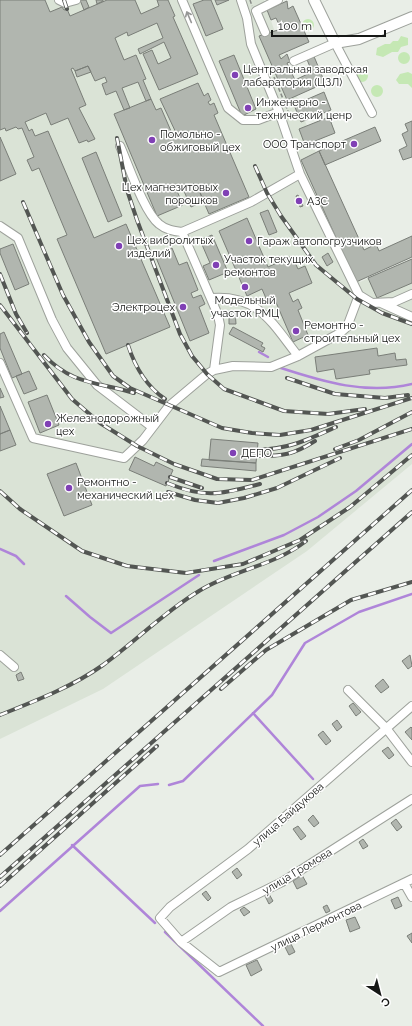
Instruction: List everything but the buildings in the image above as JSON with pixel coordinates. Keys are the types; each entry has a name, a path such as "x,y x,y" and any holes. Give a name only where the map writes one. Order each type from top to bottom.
{"main road":[{"path":"314,0 336,44 359,38 412,17"}],"street":[{"path":"59,0 65,3 76,0"},
{"path":"182,0 228,108 242,120 258,120 279,112"},
{"path":"241,0 247,18 251,44 279,112 300,174 359,295 372,303 380,303 394,302 412,294"},
{"path":"265,32 256,11 278,0"},
{"path":"294,61 336,44 372,113"},
{"path":"120,146 150,214 159,224 170,231 182,232 251,202 300,174"},
{"path":"0,226 18,238 52,320 67,348 97,385 152,427"},
{"path":"182,232 211,298 220,325 214,370"},
{"path":"0,363 33,438 124,458 143,440 152,427 182,395 214,370 233,366 271,367 298,356 340,333 347,327 359,295"},
{"path":"211,298 228,297 248,303 264,313 298,356"},
{"path":"380,303 412,316"},
{"path":"0,655 14,667"},
{"path":"348,690 386,728 412,762"},
{"name":"улица Байдукова","path":"181,942 160,918 170,907 254,844 412,706"},
{"name":"улица Громова","path":"181,942 231,907 282,882 412,799"},
{"name":"улица Лермонтова","path":"181,942 219,972 412,879"},
{"path":"404,883 412,897"}],"path":[{"path":"250,0 252,6"},
{"path":"273,76 288,111"}],"shaded area":[{"path":"0,0 264,0 360,282 412,259 412,464 307,551 103,689 0,739"}],"green space":[{"path":"308,19 312,21 314,25 312,29 308,31 304,29 302,25 304,21"},
{"path":"401,36 408,38 408,45 401,47 398,52 392,52 383,57 376,55 377,48 385,44 390,44 393,41 398,41"},
{"path":"404,52 408,54 410,58 408,62 404,64 400,62 398,58 400,54"},
{"path":"362,70 366,72 368,76 366,80 362,82 358,80 356,76 358,72"},
{"path":"408,72 412,74 412,88 408,84 399,84 396,80 400,74"},
{"path":"377,85 381,87 383,91 381,95 377,97 373,95 371,91 373,87"}],"waterway":[{"path":"259,352 268,357"},
{"path":"281,368 329,382 362,387 379,388 412,384"},
{"path":"214,561 284,535 318,517 356,491 412,444"},
{"path":"0,549 16,556 24,564"},
{"path":"66,596 111,633 199,575"},
{"path":"169,785 183,781 272,695 305,643 359,612 412,594"},
{"path":"253,713 313,779"},
{"path":"0,911 140,786 158,784"},
{"path":"72,845 155,923"},
{"path":"165,932 263,1026"}],"railway":[{"path":"64,0 67,9"},
{"path":"117,138 127,190 180,334 192,356 207,374 224,389 284,411 328,414 365,409"},
{"path":"255,166 267,193 281,216 316,265 357,299 382,313 412,324"},
{"path":"23,202 63,295 89,342 113,376 130,388 222,428 252,433 280,435 311,430 412,398"},
{"path":"0,274 16,314 27,333"},
{"path":"0,305 72,399 100,423 137,446 174,464 217,479 252,480 412,429"},
{"path":"128,345 134,361 142,375 152,388 165,399"},
{"path":"44,355 54,365 75,377 134,393"},
{"path":"287,378 335,394 385,398 408,395"},
{"path":"335,449 359,440 412,412"},
{"path":"257,450 288,446 307,440 336,427"},
{"path":"257,456 288,454 315,441"},
{"path":"0,491 20,509 82,551 127,566 186,573 243,564 300,540 350,507 412,455"},
{"path":"168,492 195,500 218,503 244,498 277,488 340,458"},
{"path":"170,477 202,488"},
{"path":"167,483 203,493 224,492 260,484"},
{"path":"0,855 412,490"},
{"path":"0,877 412,512"},
{"path":"0,715 53,693 91,673 115,656 162,617 199,591 226,578 281,556 306,541"},
{"path":"221,689 266,650 351,600 412,582"},
{"path":"0,886 157,746"}],"place":[{"name":"Центральная заводская лабаратория (ЦЗЛ)","path":"235,75"},
{"name":"Инженерно - технический ценр","path":"248,108"},
{"name":"Помольно - обжиговый цех","path":"152,140"},
{"name":"ООО Транспорт","path":"354,144"},
{"name":"Цех магнезитовых порошков","path":"226,193"},
{"name":"АЗС","path":"299,201"},
{"name":"Гараж автопогрузчиков","path":"249,241"},
{"name":"Цех вибролитых изделий","path":"119,246"},
{"name":"Участок текущих ремонтов","path":"216,265"},
{"name":"Модельный участок РМЦ","path":"245,287"},
{"name":"Электроцех","path":"183,307"},
{"name":"Ремонтно - строительный цех","path":"296,331"},
{"name":"Железнодорожный цех","path":"48,424"},
{"name":"ДЕПО","path":"233,453"},
{"name":"Ремонтно - механический цех","path":"69,488"}]}
